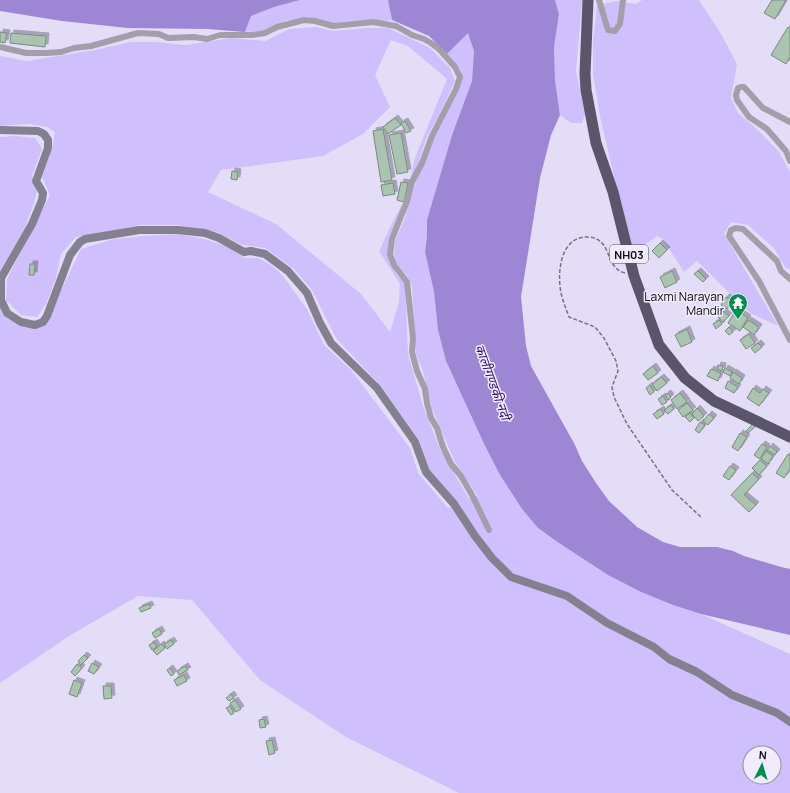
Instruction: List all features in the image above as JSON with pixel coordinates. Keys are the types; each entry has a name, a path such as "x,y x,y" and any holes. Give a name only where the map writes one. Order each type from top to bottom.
{"highway":[{"name":"NH03","path":"588,0 585,74 586,90 596,143 612,192 634,276 659,345 685,378 714,401 790,437"}],"street":[{"path":"599,0 608,30 615,31 620,24 623,0"},
{"path":"0,47 26,53 61,52 74,48 91,46 138,33 159,34 168,38 194,37 207,39 220,35 252,35 265,33 287,24 304,20 333,26 373,22 396,26 412,35 424,39 438,49 455,67 460,77 456,89 432,136 422,163 412,182 407,200 392,239 390,255 394,265 407,282 412,352 417,371 425,389 431,418 437,428 443,447 451,464 461,476 472,494 489,530"},
{"path":"790,122 763,108 744,87 738,88 736,96 746,113 751,119 767,129 786,151 790,162"},
{"path":"0,130 38,131 44,134 48,140 48,148 36,181 43,193 42,200 32,224 1,278 1,300 7,313 17,320 28,324 35,325 43,322 47,316 70,255 80,242 93,237 139,230 178,230 205,233 220,238 244,252 251,250 265,254 288,271 307,293 320,323 331,343 377,388 415,442 426,472 454,504 475,536 492,558 512,576 567,596 607,623 654,647 669,659 697,672 732,695 777,713 790,722"},
{"path":"790,279 781,271 777,261 743,228 731,230 729,236 759,281 790,340"}],"path":[{"path":"634,276 619,272 614,267 602,243 596,239 587,237 576,239 569,244 564,252 560,280 561,293 569,316 595,327 612,350 618,371 612,387 614,397 627,424 672,490 701,517"}],"shaded area":[{"path":"300,0 388,0 392,20 357,20 333,23 307,17 285,21 261,31 245,32 251,16 274,7"},
{"path":"555,0 582,0 576,71 585,114 582,123 571,123 560,115 555,80 554,47 559,14"},
{"path":"642,0 699,0 721,34 737,64 731,98 738,113 757,129 779,152 790,172 790,270 785,267 774,248 748,225 731,222 724,234 778,326 750,313 697,261 684,272 663,239 657,236 632,254 600,116 593,74 593,41 597,5 617,1 636,4"},
{"path":"316,27 333,31 388,28 430,48 450,68 455,81 426,139 406,201 391,239 388,255 396,274 405,283 408,354 423,406 440,449 469,499 477,495 455,462 432,409 423,371 416,355 412,285 407,276 394,260 395,241 405,218 407,207 419,174 462,79 461,71 447,54 468,32 474,51 472,81 452,135 427,220 425,252 434,292 438,330 446,361 484,445 500,475 522,509 538,528 608,575 641,592 701,614 790,654 790,793 459,793 346,737 260,680 192,600 138,596 69,636 0,683 0,307 3,315 24,325 40,326 47,324 55,303 81,249 114,239 180,234 208,240 229,247 245,258 258,258 271,265 282,275 307,309 324,345 351,370 410,448 418,473 448,508 458,504 430,471 420,442 381,386 336,338 312,290 294,269 265,248 242,245 217,232 177,225 141,225 76,237 61,254 56,278 46,304 37,317 21,315 6,300 7,279 50,195 42,177 52,149 55,132 47,127 29,124 0,126 0,56 27,61 95,50 131,42 156,42 186,45 231,38 265,41 289,29","holes":["391,40 408,46 447,79 415,158 405,200 396,215 379,251 400,284 399,302 390,332 361,294 276,224 208,192 221,170 323,156 363,134 390,107 375,75"]},
{"path":"15,136 35,138 42,149 32,176 37,191 34,203 25,227 0,271 0,137"}],"water":[{"path":"0,0 300,0 274,7 251,16 245,32 207,29 128,28 62,21 0,11"},
{"name":"कालीगण्डकी नदी","path":"388,0 555,0 559,14 554,47 555,80 560,115 551,135 540,178 521,297 526,346 531,366 575,445 582,461 596,483 609,501 637,527 663,542 680,547 717,547 790,569 790,635 701,614 673,605 641,592 608,575 538,528 522,509 500,475 446,361 438,330 434,292 425,252 427,220 452,135 472,81 474,51 468,33 447,54 429,36 392,20"}],"building":[{"path":"772,0 786,0 775,19 764,13"},
{"path":"788,27 790,29 790,57 786,64 771,55"},
{"path":"0,32 7,33 5,43 0,42"},
{"path":"11,33 46,36 45,47 10,43"},
{"path":"395,118 401,125 388,134 383,127"},
{"path":"405,121 411,131 406,133 401,123"},
{"path":"383,129 392,180 381,182 373,131"},
{"path":"401,133 408,172 397,174 389,135"},
{"path":"232,171 238,172 237,180 231,179"},
{"path":"401,182 408,183 404,202 397,200"},
{"path":"393,183 395,194 383,196 381,185"},
{"path":"660,243 667,250 659,258 652,251"},
{"path":"30,264 35,264 34,275 29,275"},
{"path":"672,271 677,282 665,288 660,277"},
{"path":"698,271 706,279 703,282 694,274"},
{"path":"726,297 732,300 727,309 721,305"},
{"name":"Laxmi Narayan Mandir","path":"736,310 748,318 740,331 728,323"},
{"path":"723,311 729,316 723,322 718,317"},
{"path":"719,320 722,324 716,329 713,324"},
{"path":"748,320 759,327 754,335 743,327"},
{"path":"729,327 733,332 729,335 725,331"},
{"path":"687,329 692,342 681,347 675,335"},
{"path":"749,334 755,343 746,349 740,340"},
{"path":"758,343 762,347 755,353 751,348"},
{"path":"718,365 723,366 722,371 717,369"},
{"path":"653,366 658,373 648,380 643,374"},
{"path":"725,368 732,372 730,376 723,372"},
{"path":"711,369 721,373 718,381 707,376"},
{"path":"733,372 742,378 739,384 730,378"},
{"path":"661,377 667,383 657,391 652,384"},
{"path":"728,381 738,387 734,393 725,388"},
{"path":"650,385 654,392 650,395 646,388"},
{"path":"753,388 760,393 763,389 769,393 759,406 747,398"},
{"path":"668,393 671,397 668,400 665,395"},
{"path":"680,393 687,402 677,409 671,400"},
{"path":"663,396 667,402 662,405 658,399"},
{"path":"687,403 693,410 683,417 678,410"},
{"path":"671,405 674,409 668,414 664,410"},
{"path":"697,408 704,416 698,421 692,414"},
{"path":"661,409 664,414 657,419 653,414"},
{"path":"690,413 694,418 690,422 685,417"},
{"path":"709,414 714,418 708,425 703,421"},
{"path":"700,422 705,425 699,433 695,430"},
{"path":"754,423 756,426 748,433 746,431"},
{"path":"740,433 747,437 738,451 732,447"},
{"path":"762,444 767,447 760,459 754,455"},
{"path":"770,446 777,452 775,455 767,450"},
{"path":"766,451 773,456 768,464 761,458"},
{"path":"788,454 790,456 790,469 784,478 776,473"},
{"path":"760,460 767,466 759,475 752,468"},
{"path":"730,466 736,470 729,480 723,476"},
{"path":"752,473 759,479 744,495 756,505 749,512 731,495"},
{"path":"149,604 151,608 141,612 139,608"},
{"path":"159,629 162,634 155,638 152,633"},
{"path":"171,640 174,644 167,649 164,644"},
{"path":"154,642 157,647 152,650 149,645"},
{"path":"161,644 165,648 157,655 153,651"},
{"path":"84,655 88,658 81,665 78,661"},
{"path":"92,663 99,667 94,674 88,671"},
{"path":"77,664 82,668 75,676 71,672"},
{"path":"185,666 188,670 179,675 177,671"},
{"path":"170,668 174,674 171,676 167,670"},
{"path":"184,675 187,681 177,686 174,680"},
{"path":"74,680 82,683 77,697 69,694"},
{"path":"103,686 111,686 112,698 104,699"},
{"path":"231,694 234,698 229,701 226,698"},
{"path":"235,700 241,709 236,712 230,703"},
{"path":"230,706 234,713 231,715 226,708"},
{"path":"264,719 266,727 260,728 259,720"},
{"path":"272,740 275,753 269,755 266,741"}],"place":[{"name":"Laxmi Narayan Mandir","path":"738,320"}]}
